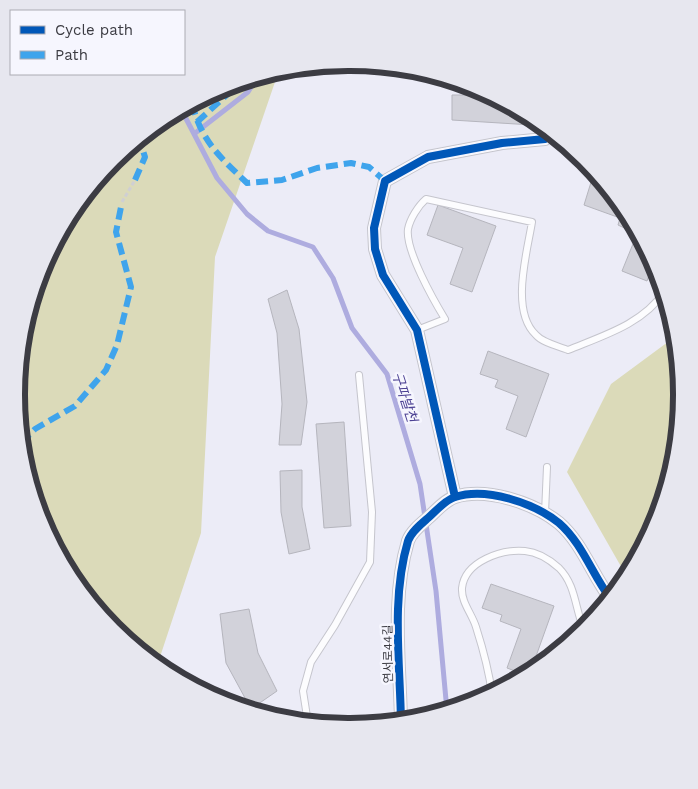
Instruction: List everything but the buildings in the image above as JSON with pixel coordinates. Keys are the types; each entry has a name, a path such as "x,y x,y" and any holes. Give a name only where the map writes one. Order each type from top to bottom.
{"street":[{"path":"547,138 502,143 428,157 385,180 374,228 374,250 382,275 418,330 455,497 474,494 499,497 545,513 561,525 581,550 606,592"},
{"name":"연서로44길","path":"401,714 398,586 409,538 420,524 455,497"}],"lane":[{"path":"418,330 445,319 433,300 411,248 408,229 419,205 426,199 532,222 520,289 523,314 536,335 553,344 568,350 617,331 659,300"},
{"path":"307,716 303,691 310,662 335,625 370,562 372,512 359,375"},
{"path":"545,513 547,467"},
{"path":"491,685 476,625 464,599 462,588 467,574 474,565 496,555 511,552 526,551 544,557 558,568 570,582 581,621"}],"path":[{"path":"122,202 135,180"}],"green space":[{"path":"278,79 215,257 201,533 160,658 120,624 92,592 58,538 42,499 31,458 26,416 26,373 31,331 42,290 68,232 92,197 120,165 152,137 187,114 225,95"},
{"path":"669,342 673,394 667,458 656,499 640,538 622,568 567,472 611,384"}],"waterway":[{"path":"194,134 248,92 252,86"},
{"name":"구파발천","path":"184,116 217,178 247,214 268,231 313,247 333,278 352,328 387,374 420,484 436,591 446,703"}],"marked path":[{"path":"197,122 228,94"},
{"path":"194,110 206,138 220,156 247,183 282,180 317,168 351,163 369,167 385,181"},
{"path":"135,180 145,157 141,146"},
{"path":"28,436 35,429 75,406 106,370 117,345 131,287 116,232 122,202"}],"cycle path":[{"path":"455,497 417,330 383,275 375,249 374,228 385,181 428,157 502,143 547,138"},
{"path":"401,714 398,607 403,563 411,534 448,501 468,494 481,494 510,499 537,509 559,523 567,531 606,592"}]}
